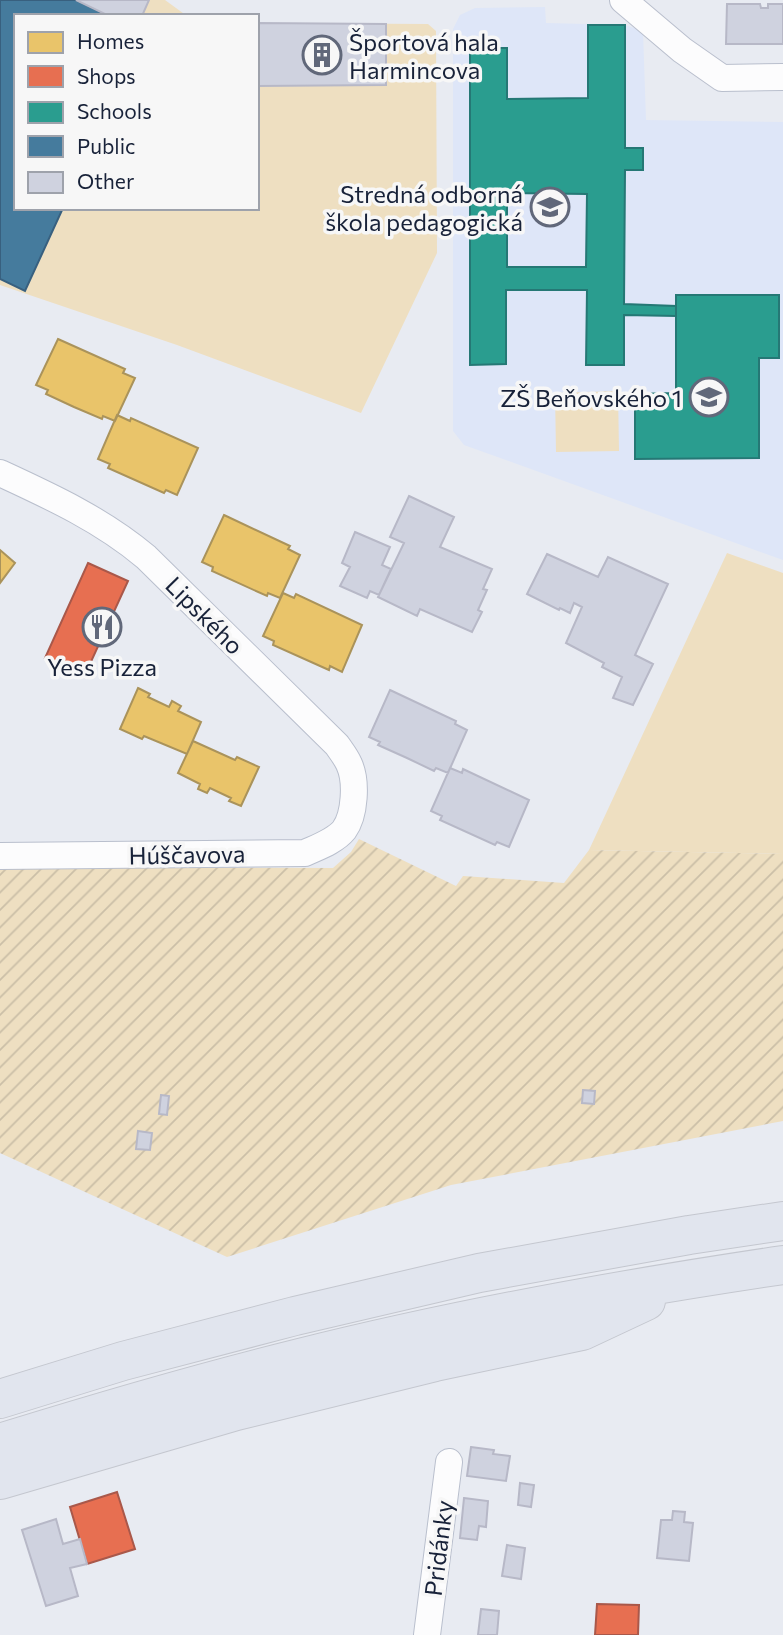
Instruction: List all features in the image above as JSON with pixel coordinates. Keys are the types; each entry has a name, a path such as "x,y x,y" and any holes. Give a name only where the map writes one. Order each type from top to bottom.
{"highway":[{"path":"0,1399 162,1351 295,1316 479,1273 783,1221"},
{"path":"0,1443 142,1399 302,1357 492,1315 783,1265"},
{"path":"0,1480 236,1411 435,1362 582,1331 696,1278"}],"street":[{"path":"623,0 682,50 722,78 783,77"},
{"name":"Lipského","path":"0,473 85,513 128,541 146,557 337,745 350,765 352,807"},
{"name":"Húščavova","path":"0,856 305,853 324,845 344,829 352,807"},
{"name":"Pridánky","path":"427,1635 449,1462"}],"shaded area":[{"path":"0,0 165,0 184,14 14,14 14,210 259,210 259,23 428,24 436,31 437,253 361,413 177,345 0,285"},
{"path":"545,7 546,23 625,25 643,31 646,120 783,122 783,560 464,445 453,431 453,29 460,15 475,8"},
{"path":"618,391 619,451 556,452 555,393"},
{"path":"727,553 783,573 783,854 589,850"},
{"path":"359,839 456,886 463,876 564,883 589,850 783,854 783,1121 451,1185 227,1257 0,1153 0,867 333,868 351,852"}],"building: Homes":[{"path":"58,339 125,369 123,373 135,378 115,421 103,416 102,419 74,407 46,394 48,390 36,385"},
{"path":"117,415 130,421 131,418 198,448 177,495 166,490 164,493 108,468 110,464 98,459"},
{"path":"224,515 290,546 288,549 300,555 280,598 268,593 267,596 212,571 213,567 202,562"},
{"path":"0,550 15,563 0,583"},
{"path":"283,593 294,598 296,594 362,625 342,672 330,666 329,670 273,645 274,641 263,636"},
{"path":"138,688 150,694 148,697 169,707 172,701 181,706 178,711 201,722 187,754 120,729"},
{"path":"193,741 235,760 237,757 259,767 241,806 210,788 207,793 198,789 200,784 178,773"}],"building: Shops":[{"path":"88,563 128,581 84,677 45,658"},
{"path":"117,1492 135,1549 87,1564 70,1507"},
{"path":"597,1604 639,1605 638,1635 595,1635"}],"building: Schools":[{"path":"588,25 625,25 625,148 643,148 643,170 625,170 624,304 676,306 676,316 624,315 624,365 586,365 587,290 506,290 506,364 470,365 470,48 507,48 507,99 588,98","holes":["507,193 587,194 586,267 507,267"]},
{"path":"676,295 779,295 779,358 759,358 759,458 635,459 635,394 676,393"}],"building: Public":[{"path":"0,0 76,0 105,14 14,14 14,210 62,210 25,291 0,279"}],"building: Other":[{"path":"76,0 149,0 143,14 105,14"},
{"path":"727,4 760,4 761,8 768,8 768,4 783,4 783,44 726,44"},
{"name":"Športová hala Harmincova","path":"259,23 386,24 386,85 259,86"},
{"path":"409,496 454,517 440,547 492,569 478,610 482,612 472,632 420,609 417,616 378,597 404,543 390,537"},
{"path":"355,532 390,547 382,565 391,569 379,595 370,591 367,598 340,586 350,567 342,563"},
{"path":"547,554 598,577 608,557 668,584 635,655 653,664 633,705 613,698 622,677 602,667 604,663 566,643 582,607 574,603 570,613 527,594"},
{"path":"390,690 456,721 455,724 467,730 448,773 436,768 434,771 378,745 380,742 369,737"},
{"path":"450,768 462,773 463,769 529,800 509,847 497,842 495,845 440,820 442,816 431,811"},
{"path":"583,1090 595,1091 594,1104 582,1103"},
{"path":"161,1095 169,1096 167,1115 159,1114"},
{"path":"138,1131 152,1133 150,1150 136,1149"},
{"path":"471,1447 494,1450 493,1454 510,1456 506,1481 467,1476"},
{"path":"520,1483 534,1485 531,1507 518,1505"},
{"path":"464,1498 488,1501 486,1527 479,1526 477,1540 460,1538"},
{"path":"673,1511 685,1512 684,1522 693,1523 689,1561 657,1558 661,1520 672,1520"},
{"path":"56,1519 63,1544 80,1539 87,1564 70,1568 78,1596 46,1606 22,1530"},
{"path":"507,1545 525,1548 521,1579 502,1576"},
{"path":"481,1609 499,1611 497,1635 478,1635"}],"place":[{"name":"Športová hala Harmincova","path":"322,55"},
{"name":"Stredná odborná škola pedagogická","path":"550,207"},
{"name":"ZŠ Beňovského 1","path":"709,397"},
{"name":"Yess Pizza","path":"102,627"}]}
